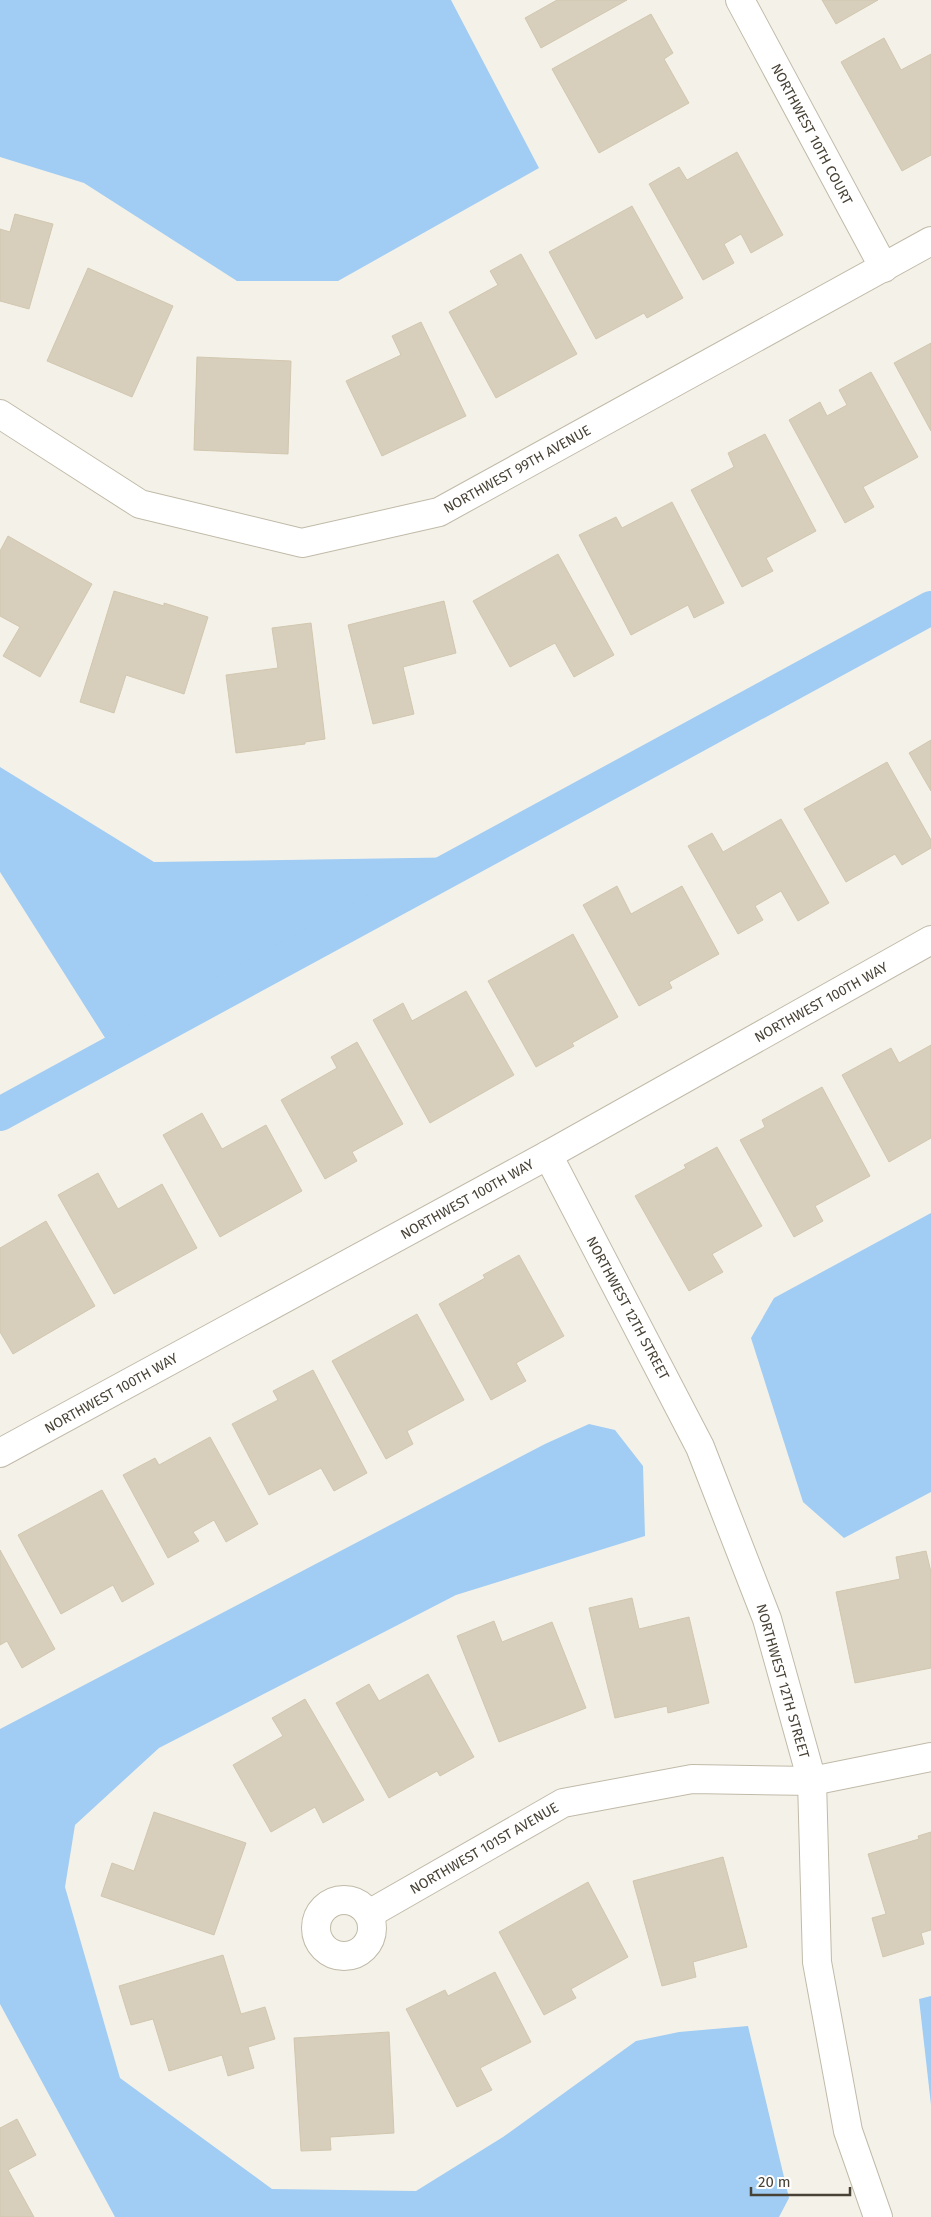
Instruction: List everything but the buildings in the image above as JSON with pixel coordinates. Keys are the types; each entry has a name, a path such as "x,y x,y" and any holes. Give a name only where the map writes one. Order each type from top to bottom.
{"street":[{"name":"NORTHWEST 10TH COURT","path":"740,0 884,268"},
{"name":"NORTHWEST 99TH AVENUE","path":"0,414 140,504 302,543 439,512 931,241"},
{"name":"NORTHWEST 100TH WAY","path":"0,1453 548,1155 931,940"},
{"name":"NORTHWEST 12TH STREET","path":"548,1155 700,1447 768,1619 812,1781 817,1962 848,2131 878,2217"},
{"name":"NORTHWEST 101ST AVENUE","path":"369,1914 563,1803 692,1779 812,1781 931,1757"}],"water":[{"path":"0,0 451,0 539,168 338,281 237,281 84,183 0,157"},
{"path":"0,767 154,862 473,857 114,1052 0,872"},
{"path":"931,1213 931,1492 844,1538 803,1502 751,1338 774,1298"},
{"path":"589,1424 615,1430 643,1466 645,1536 456,1595 159,1748 75,1825 65,1887 120,2078 272,2189 416,2191 503,2137 636,2041 679,2032 748,2026 789,2198 779,2217 115,2217 0,2004 0,1729 545,1444"},
{"path":"931,1996 931,2105 919,1999"}],"waterway":[{"path":"0,1114 931,608"}]}
